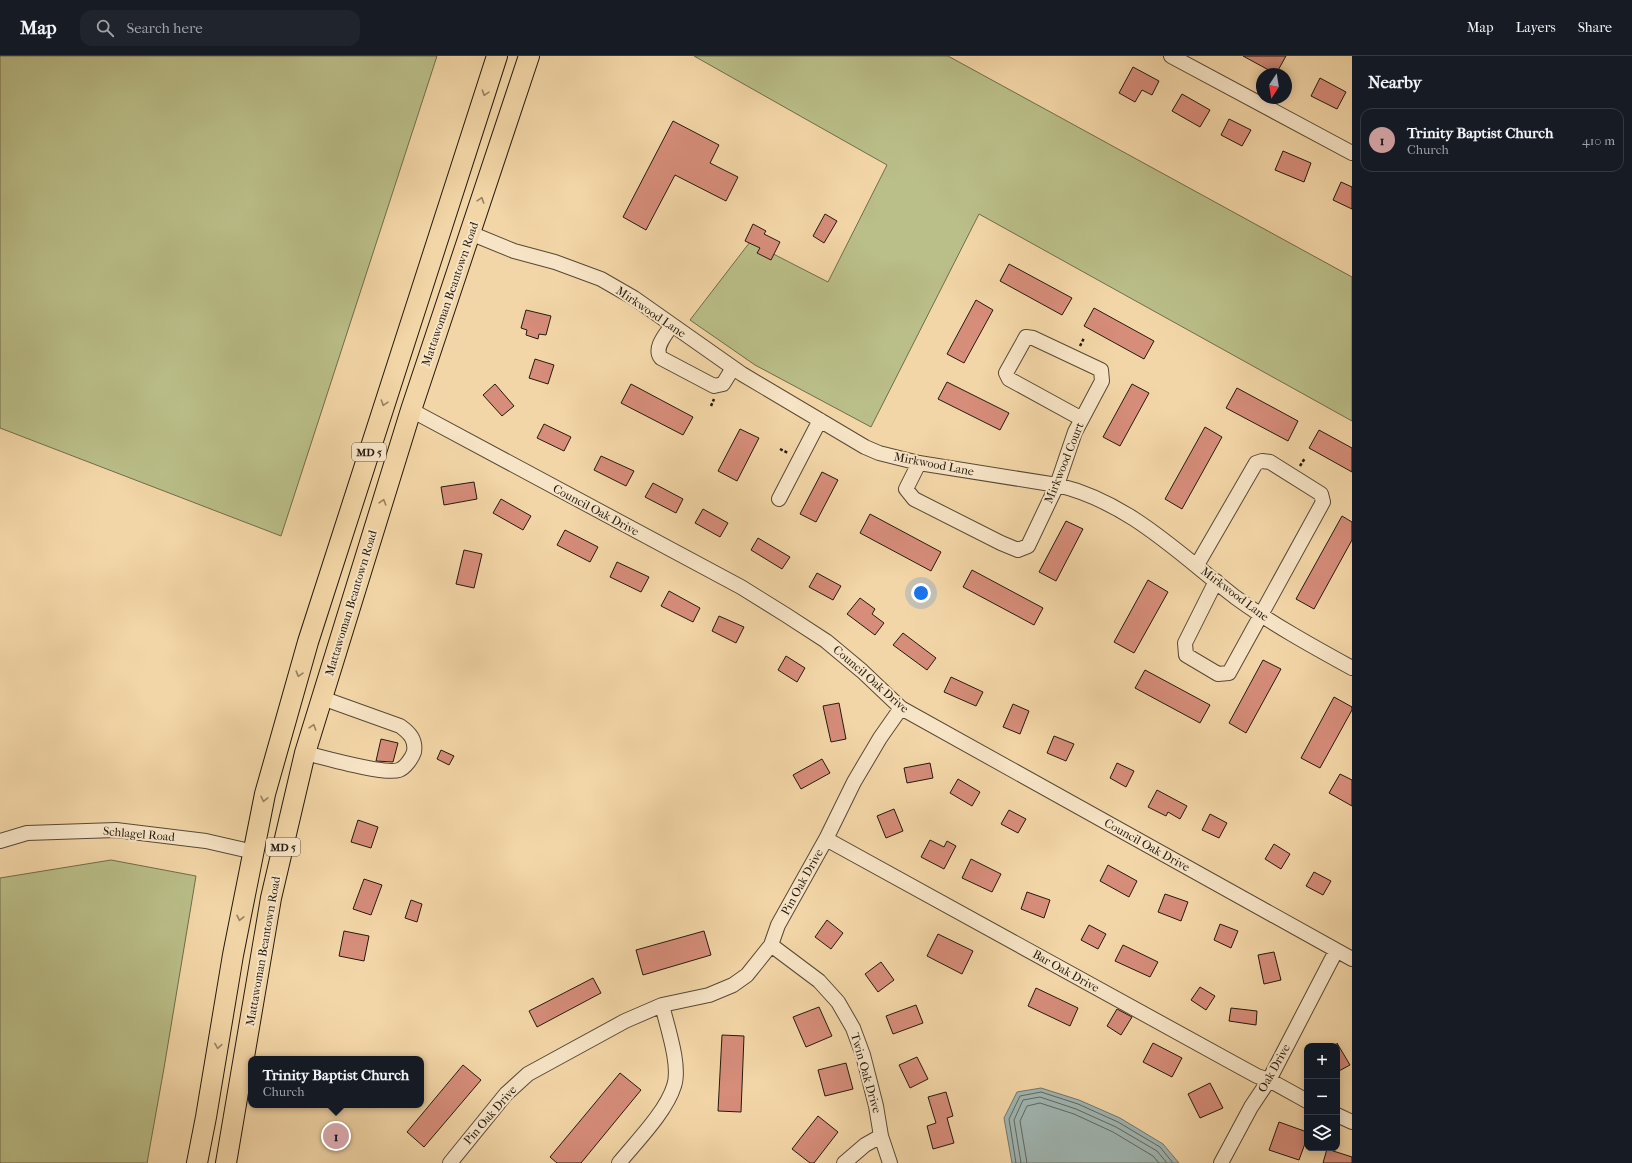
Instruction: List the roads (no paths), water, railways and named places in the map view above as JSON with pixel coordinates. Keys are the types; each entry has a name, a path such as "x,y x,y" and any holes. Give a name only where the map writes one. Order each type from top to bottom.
{"highway":[{"name":"MD 5","path":"197,1163 233,955 265,794 308,642 497,56"},
{"name":"Mattawoman Beantown Road","path":"226,1163 272,898 304,753 411,410 529,56"},
{"path":"308,642 343,567 383,446 411,410 402,386 465,188 471,139"},
{"path":"214,1163 260,877 261,866 254,852 269,837 287,765 327,634 350,606"}],"street":[{"path":"1171,56 1352,153"},
{"name":"Mirkwood Lane","path":"470,233 514,251 555,262 601,279 634,298 734,368 865,447 879,453 919,463 1077,489 1117,507 1157,533 1236,597 1260,614 1295,637 1352,668"},
{"path":"672,325 658,349 658,354 661,358 714,386 722,384 734,368"},
{"name":"Mirkwood Court","path":"919,463 906,489 914,499 1018,550 1028,546 1057,485 1075,432 1082,419 1102,381 1101,370 1033,338 1026,337 1006,373 1009,379 1082,419"},
{"name":"Council Oak Drive","path":"411,410 740,587 826,641 862,671 901,708 1352,959"},
{"path":"779,499 820,420"},
{"path":"1197,565 1256,463 1262,461 1270,462 1321,494 1323,502 1260,614 1229,673 1218,674 1186,655 1185,643 1216,581"},
{"path":"304,753 368,768 391,771 399,770 406,765 413,754 414,744 411,735 400,726 322,698"},
{"name":"Pin Oak Drive","path":"450,1163 506,1094 528,1074 625,1021 662,1005 709,995 733,985 747,975 771,946 778,925 826,839 854,782 880,738 901,708"},
{"name":"Schlagel Road","path":"0,841 27,833 116,830 206,841 254,852"},
{"name":"Bar Oak Drive","path":"826,839 1257,1076 1269,1080 1304,1099"},
{"name":"Twin Oak Drive","path":"771,946 820,982 838,1002 853,1028 876,1106 880,1136 890,1163"},
{"name":"Oak Drive","path":"1221,1163 1251,1107 1269,1080 1336,951"},
{"path":"619,1163 656,1117 674,1085 675,1068 673,1050 662,1005"},
{"path":"1340,1116 1352,1122"},
{"path":"844,1163 865,1145 880,1136"}],"water":[{"path":"1041,1088 1079,1100 1120,1118 1163,1144 1179,1163 1012,1163 1004,1118 1017,1092"}],"place":[{"name":"Trinity Baptist Church","path":"336,1136"}]}
